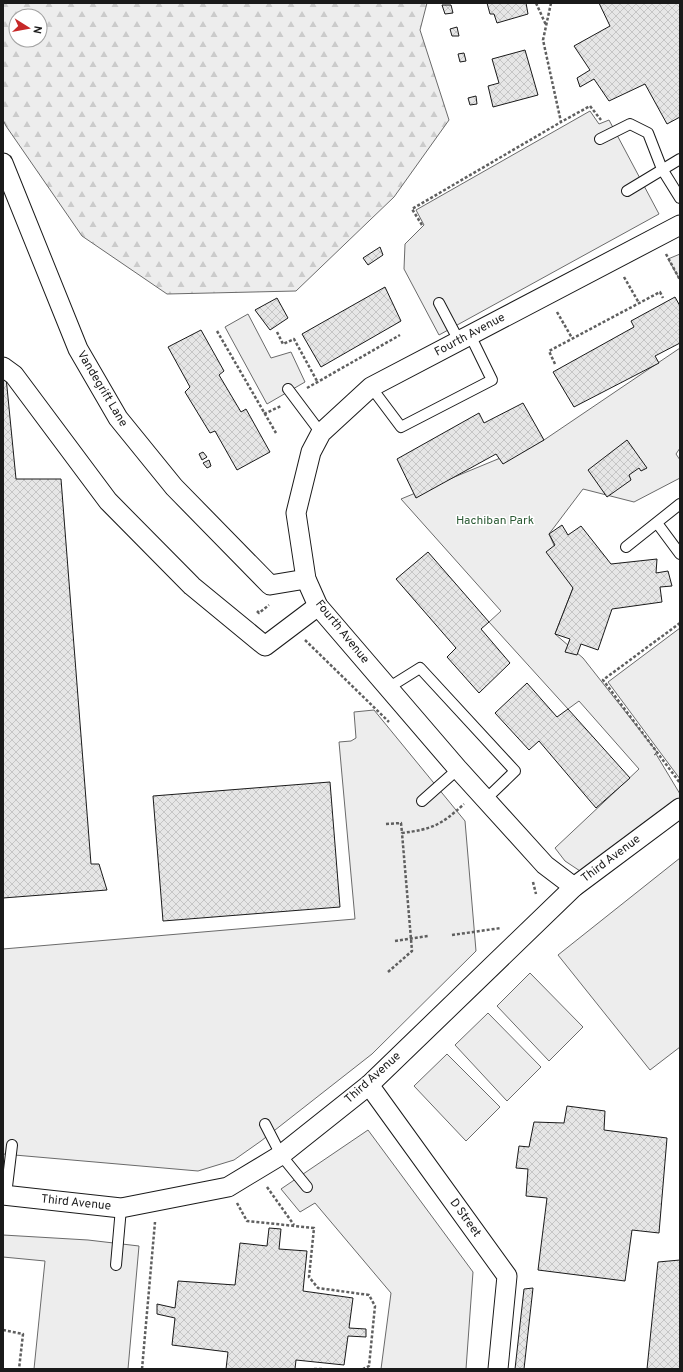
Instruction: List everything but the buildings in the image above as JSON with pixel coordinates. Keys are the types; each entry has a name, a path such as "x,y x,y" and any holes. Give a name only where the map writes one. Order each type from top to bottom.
{"street":[{"name":"Vandegrift Lane","path":"3,163 78,349 118,418 174,487 270,585 306,579"},
{"name":"Fourth Avenue","path":"574,887 545,865 478,804 458,769 318,606 306,579 296,513 311,452 321,433 371,387 680,225"},
{"path":"3,367 14,375 108,501 192,586 265,646 318,606"},
{"name":"Third Avenue","path":"4,1195 122,1208 228,1187 280,1156 369,1085 574,887 680,808"},
{"name":"D Street","path":"369,1085 507,1276 498,1369"}],"lane":[{"path":"600,139 630,124 648,133 662,169 680,198"},
{"path":"627,191 680,159"},
{"path":"371,387 401,427 492,380 440,303"},
{"path":"291,393 321,433"},
{"path":"626,547 680,504"},
{"path":"657,523 680,554"},
{"path":"388,688 420,668 515,772 478,804"},
{"path":"422,801 458,769"},
{"path":"265,1124 280,1156 307,1187"},
{"path":"4,1195 12,1145"},
{"path":"116,1265 122,1208"}],"path":[{"path":"536,3 546,26"},
{"path":"550,3 543,40 561,122"},
{"path":"422,225 412,209 561,122 590,106 600,120 606,118"},
{"path":"656,237 680,280"},
{"path":"614,260 639,303"},
{"path":"555,364 549,351 660,292 663,298"},
{"path":"547,295 572,338"},
{"path":"216,331 276,433"},
{"path":"276,332 283,344 294,339 317,381"},
{"path":"291,393 317,381 400,335"},
{"path":"264,414 279,406 285,407"},
{"path":"680,623 603,680 680,783"},
{"path":"465,804 478,804"},
{"path":"386,824 402,823 402,833"},
{"path":"532,876 536,893 535,899"},
{"path":"452,935 503,928"},
{"path":"395,941 428,936"},
{"path":"255,1171 295,1226"},
{"path":"228,1187 247,1220 314,1228 309,1277 318,1288 369,1295 375,1306 368,1366 363,1369"},
{"path":"142,1369 157,1201"},
{"path":"3,1330 23,1334 19,1369"},
{"path":"314,1369 323,1369"}],"green space":[{"path":"3,3 427,3 420,30 449,120 394,197 296,291 167,294 82,236 3,120"}],"shaded area":[{"path":"590,111 599,124 609,120 659,214 439,335 404,269 405,244 424,225 416,210"},
{"path":"680,254 680,280 668,259"},
{"path":"248,314 271,358 291,352 305,382 267,404 225,327"},
{"name":"Hachiban Park","path":"680,348 680,448 676,454 680,460 680,478 634,502 583,489 549,534 573,588 555,634 583,658 657,752 654,755 656,754 680,794 680,803 580,871 565,861 555,848 639,769 579,701 568,709 489,622 501,611 401,499 544,440"},
{"path":"680,628 680,779 608,682"},
{"path":"374,710 465,821 476,951 372,1054 261,1141 234,1160 198,1171 3,1154 3,949 355,919 339,742 351,741 356,738 354,712"},
{"path":"680,858 680,1047 650,1070 558,955"},
{"path":"530,973 583,1027 549,1061 497,1006"},
{"path":"488,1013 541,1067 507,1101 455,1045"},
{"path":"447,1054 500,1107 466,1141 414,1086"},
{"path":"368,1130 473,1272 466,1369 381,1369 391,1293 315,1203 300,1212 281,1189"},
{"path":"3,1235 88,1240 139,1246 128,1369 34,1369 45,1261 3,1257"}]}
